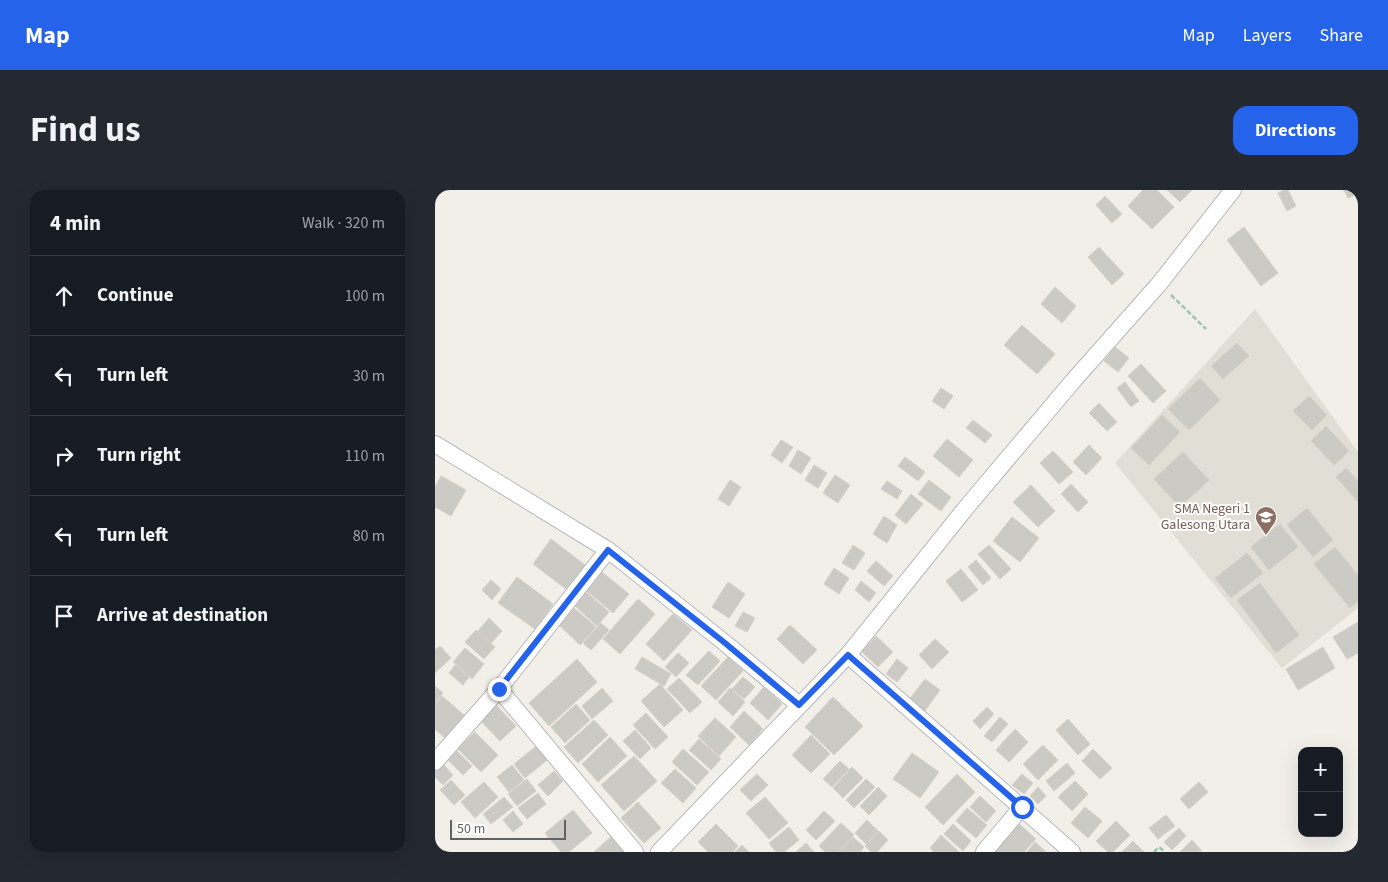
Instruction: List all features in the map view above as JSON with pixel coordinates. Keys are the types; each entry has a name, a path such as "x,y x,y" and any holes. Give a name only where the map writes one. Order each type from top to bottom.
{"street":[{"path":"659,852 848,655 965,509 1073,381 1159,284 1233,190"},
{"path":"435,444 608,550 725,643 799,705"},
{"path":"435,762 499,689 608,550"},
{"path":"848,655 1072,852"},
{"path":"499,689 635,852"},
{"path":"984,852 1022,807"}],"path":[{"path":"1159,284 1207,329"},
{"path":"1154,852 1159,847 1165,852"}],"shaded area":[{"name":"SMA Negeri 1 Galesong Utara","path":"1255,309 1358,452 1358,608 1282,668 1115,463"}],"building":[{"path":"1143,190 1157,190 1174,207 1152,229 1128,206"},
{"path":"1167,190 1192,190 1180,202"},
{"path":"1288,190 1296,206 1287,211 1278,193"},
{"path":"1344,190 1358,190 1358,194 1348,198"},
{"path":"1105,196 1122,214 1112,223 1096,205"},
{"path":"1244,227 1278,273 1261,286 1227,240"},
{"path":"1099,247 1124,274 1112,285 1088,257"},
{"path":"1055,287 1076,306 1062,323 1041,304"},
{"path":"1022,325 1055,354 1037,374 1004,345"},
{"path":"1237,343 1249,356 1223,379 1211,366"},
{"path":"1115,347 1129,358 1118,372 1104,361"},
{"path":"1141,364 1166,391 1153,403 1128,376"},
{"path":"1200,378 1220,400 1189,430 1168,409"},
{"path":"1125,382 1139,401 1131,407 1117,388"},
{"path":"941,388 953,396 944,409 932,401"},
{"path":"1309,396 1327,415 1312,430 1293,411"},
{"path":"1099,403 1117,422 1107,431 1089,413"},
{"path":"1162,415 1180,432 1149,465 1131,448"},
{"path":"973,420 992,435 985,443 966,428"},
{"path":"1326,426 1349,451 1334,465 1311,441"},
{"path":"947,439 973,460 959,477 933,456"},
{"path":"781,440 793,447 782,463 771,455"},
{"path":"1089,445 1102,458 1086,475 1073,462"},
{"path":"798,450 811,458 801,474 789,466"},
{"path":"1053,451 1073,472 1059,484 1040,463"},
{"path":"1183,452 1209,480 1180,507 1154,479"},
{"path":"905,457 925,472 918,481 898,466"},
{"path":"814,465 827,473 818,488 805,480"},
{"path":"1346,468 1358,481 1358,502 1336,477"},
{"path":"835,475 850,485 838,503 823,493"},
{"path":"441,476 466,490 451,516 435,507 435,487"},
{"path":"730,480 741,487 729,506 718,499"},
{"path":"929,480 951,497 941,511 918,494"},
{"path":"887,481 902,491 897,499 881,489"},
{"path":"1071,484 1088,502 1078,512 1061,494"},
{"path":"1031,485 1055,511 1038,527 1013,502"},
{"path":"911,494 923,504 906,524 895,515"},
{"path":"1307,508 1333,540 1313,557 1287,525"},
{"path":"884,516 897,525 887,543 873,534"},
{"path":"1012,517 1039,538 1020,562 993,541"},
{"path":"1280,524 1298,547 1269,570 1251,547"},
{"path":"551,539 585,565 566,589 533,564"},
{"path":"853,545 865,553 854,570 842,563"},
{"path":"989,545 1011,569 1000,579 978,554"},
{"path":"1335,547 1358,575 1358,601 1350,608 1314,564"},
{"path":"1247,553 1263,573 1231,598 1215,578"},
{"path":"976,560 991,578 983,585 968,567"},
{"path":"876,561 893,576 884,586 867,571"},
{"path":"834,568 849,578 839,594 824,584"},
{"path":"961,569 978,590 962,602 946,581"},
{"path":"602,572 629,594 613,613 587,591"},
{"path":"517,577 553,604 535,629 498,603"},
{"path":"491,580 501,589 492,600 482,590"},
{"path":"861,581 876,593 869,602 855,590"},
{"path":"728,582 745,594 729,618 712,607"},
{"path":"1260,583 1299,635 1276,653 1237,600"},
{"path":"585,591 609,612 597,626 573,604"},
{"path":"638,599 655,614 620,654 603,639"},
{"path":"574,608 596,627 580,645 559,625"},
{"path":"743,612 755,618 747,632 735,626"},
{"path":"673,614 692,630 664,661 646,644"},
{"path":"489,618 502,631 491,643 478,631"},
{"path":"1358,622 1358,653 1347,659 1333,637"},
{"path":"601,623 609,630 591,650 583,643"},
{"path":"790,625 817,650 803,664 777,639"},
{"path":"476,630 495,647 484,659 465,642"},
{"path":"876,636 893,652 878,667 862,652"},
{"path":"935,639 949,652 932,669 919,655"},
{"path":"440,646 451,658 435,673 435,650"},
{"path":"1323,647 1335,668 1298,690 1286,669"},
{"path":"465,648 484,664 472,679 453,662"},
{"path":"709,651 720,661 698,685 686,675"},
{"path":"678,653 689,663 676,677 665,667"},
{"path":"642,657 671,674 664,686 635,669"},
{"path":"728,657 743,671 716,700 701,686"},
{"path":"577,659 597,682 549,726 529,703"},
{"path":"897,659 908,668 897,682 886,674"},
{"path":"455,665 469,677 463,685 449,673"},
{"path":"743,677 755,687 744,699 732,689"},
{"path":"679,678 702,702 690,713 667,689"},
{"path":"925,679 940,690 924,712 908,701"},
{"path":"660,684 683,710 664,727 641,701"},
{"path":"435,686 443,693 435,703"},
{"path":"764,687 782,704 768,720 750,703"},
{"path":"602,688 613,701 592,719 582,706"},
{"path":"730,688 745,702 733,716 718,702"},
{"path":"442,696 464,715 445,738 435,729 435,704"},
{"path":"833,697 863,726 834,755 805,727"},
{"path":"576,704 590,720 565,743 551,727"},
{"path":"496,705 516,726 500,741 480,720"},
{"path":"987,707 994,714 980,729 973,721"},
{"path":"744,711 763,729 749,745 730,727"},
{"path":"646,713 668,737 655,749 633,725"},
{"path":"1000,717 1008,724 992,742 984,736"},
{"path":"715,718 736,737 719,756 698,736"},
{"path":"1068,719 1090,744 1078,755 1056,730"},
{"path":"594,720 608,735 578,763 564,747"},
{"path":"1015,729 1028,742 1009,762 996,750"},
{"path":"635,730 651,748 640,759 623,741"},
{"path":"475,732 498,755 481,772 458,749"},
{"path":"811,735 830,754 811,773 792,755"},
{"path":"610,737 627,756 598,782 582,764"},
{"path":"699,739 721,759 711,770 689,750"},
{"path":"540,743 551,757 525,778 514,764"},
{"path":"1043,745 1058,760 1038,780 1023,764"},
{"path":"683,749 709,772 697,785 672,762"},
{"path":"1093,749 1112,768 1100,779 1082,761"},
{"path":"457,751 472,766 463,775 448,760"},
{"path":"912,753 939,772 920,798 893,779"},
{"path":"634,756 657,781 624,811 601,785"},
{"path":"840,761 849,769 832,787 823,779"},
{"path":"442,763 453,775 443,785 435,777 435,770"},
{"path":"1067,763 1075,773 1054,791 1046,781"},
{"path":"512,765 524,780 509,792 497,777"},
{"path":"852,767 863,778 843,798 833,788"},
{"path":"675,769 696,788 683,803 661,783"},
{"path":"554,771 563,781 548,796 538,785"},
{"path":"757,774 768,785 751,801 740,790"},
{"path":"957,774 975,792 943,825 925,807"},
{"path":"1022,774 1033,783 1024,794 1012,785"},
{"path":"527,779 536,791 517,806 508,794"},
{"path":"866,779 875,787 854,808 846,800"},
{"path":"451,780 465,795 454,805 440,790"},
{"path":"1075,781 1088,794 1072,811 1058,797"},
{"path":"484,782 498,797 475,818 461,802"},
{"path":"1199,782 1208,792 1189,809 1180,799"},
{"path":"878,787 887,796 869,815 860,806"},
{"path":"1038,787 1046,796 1038,804 1030,796"},
{"path":"538,793 546,804 527,819 518,808"},
{"path":"980,796 996,811 986,822 970,807"},
{"path":"504,797 513,807 491,824 483,814"},
{"path":"765,797 788,823 769,839 746,813"},
{"path":"638,802 661,828 644,843 621,818"},
{"path":"1085,807 1102,821 1088,838 1071,823"},
{"path":"967,808 987,825 976,838 956,821"},
{"path":"573,810 592,833 569,852 561,852 545,833"},
{"path":"513,811 523,824 513,832 503,820"},
{"path":"824,811 835,821 816,840 806,830"},
{"path":"1166,815 1175,826 1158,839 1149,828"},
{"path":"867,820 878,831 866,844 855,833"},
{"path":"1016,821 1036,839 1024,852 989,852"},
{"path":"1116,821 1130,835 1113,852 1108,852 1096,841"},
{"path":"841,823 854,835 838,852 825,852 819,846"},
{"path":"716,824 738,846 733,852 708,852 698,842"},
{"path":"953,824 971,841 963,851 944,834"},
{"path":"789,827 799,840 784,852 776,852 769,843"},
{"path":"1179,828 1186,836 1172,850 1164,842"},
{"path":"879,831 888,840 877,852 871,852 865,846"},
{"path":"941,835 959,852 934,852 930,848"},
{"path":"612,836 626,852 594,852"},
{"path":"853,837 864,847 860,852 839,852"},
{"path":"1192,840 1202,851 1180,852"},
{"path":"1133,841 1144,852 1122,852"},
{"path":"1035,842 1046,852 1027,852"},
{"path":"806,843 814,852 796,852"},
{"path":"742,845 749,852 735,852"}],"place":[{"name":"SMA Negeri 1 Galesong Utara","path":"1266,536"}],"route":[{"path":"499,689 608,550 725,643 799,705 848,655 1022,807"}]}
